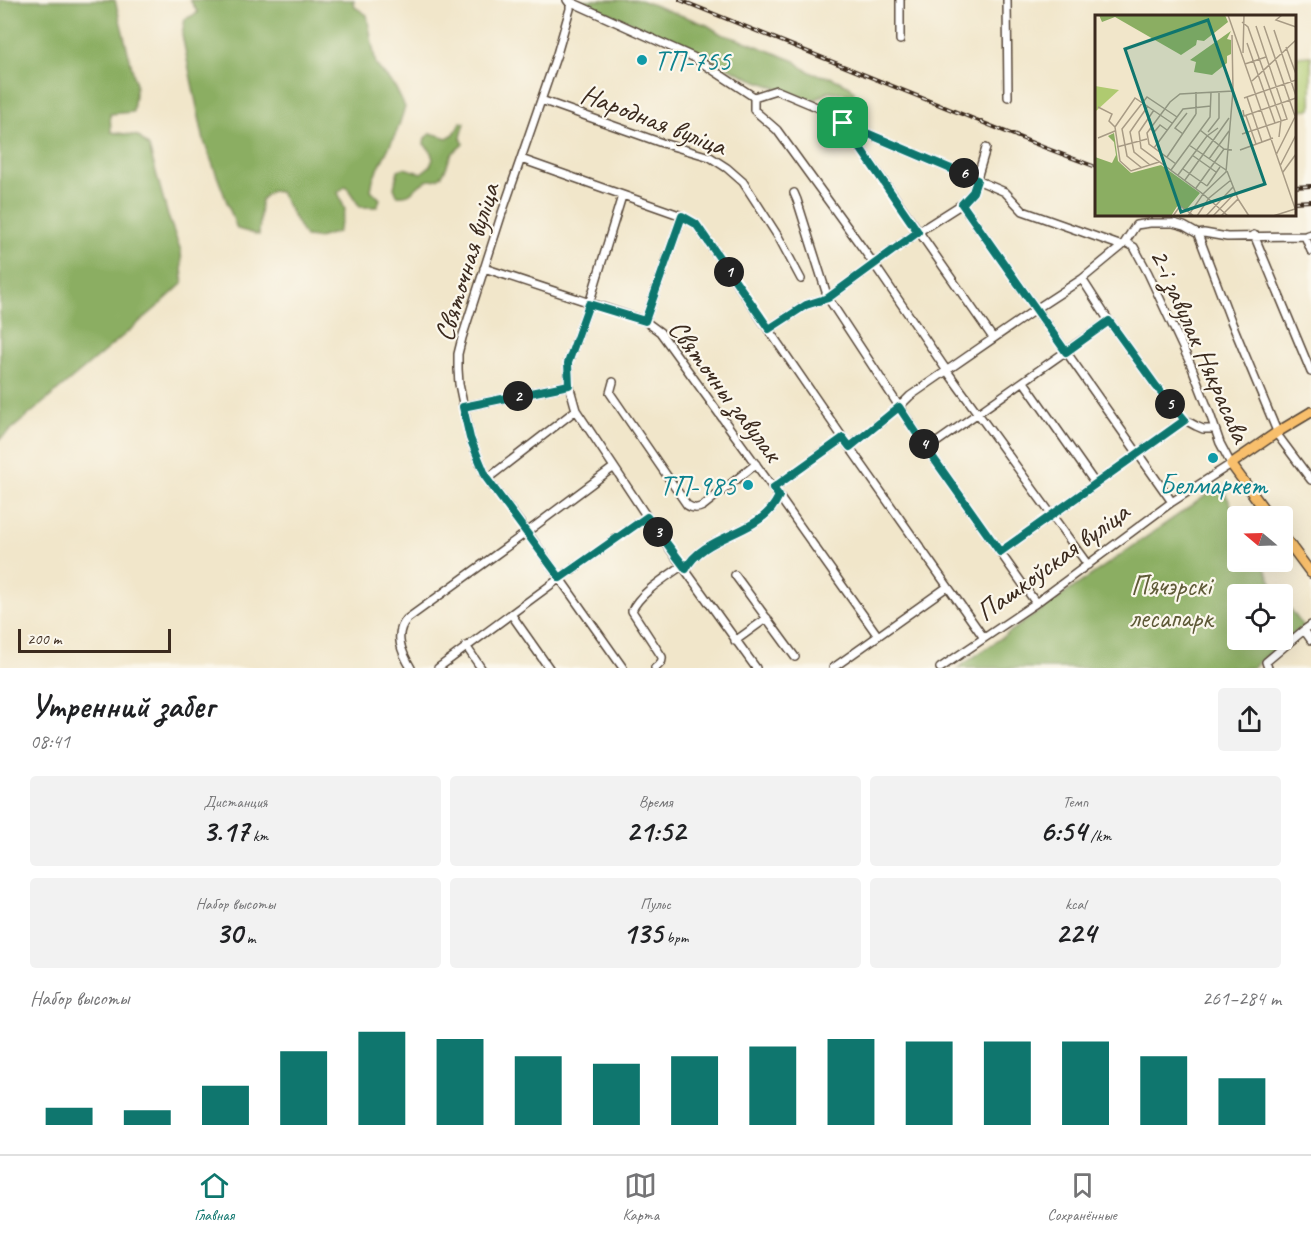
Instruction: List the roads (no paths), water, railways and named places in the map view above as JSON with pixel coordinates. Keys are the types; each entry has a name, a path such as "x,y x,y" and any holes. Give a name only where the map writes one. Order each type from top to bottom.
{"main road":[{"name":"Пашкоўская вуліца","path":"1231,464 1311,412"},
{"name":"2-і завулак Някрасава","path":"1231,464 1262,506"},
{"path":"1293,549 1311,573"}],"street":[{"path":"568,0 693,57 754,97 754,110 777,130 1088,565"},
{"name":"Святочная вуліца","path":"568,0 570,9 560,43 462,339 458,354 458,369 470,438 487,479 623,668"},
{"path":"900,0 900,40"},
{"path":"1007,0 1008,97"},
{"name":"2-і завулак Някрасава","path":"754,97 776,90 819,108 843,123 1005,192 1023,211 1134,247 1191,365 1220,443 1231,464"},
{"name":"Народная вуліца","path":"542,100 662,143 710,157 727,168 743,182 779,238 801,279"},
{"path":"843,123 993,338"},
{"path":"769,329 806,305 828,298 918,232 962,204 973,192 986,148"},
{"path":"521,159 682,216 696,224 984,638"},
{"path":"794,193 828,298 927,449 1036,603"},
{"path":"622,196 589,304 568,363 569,385 576,410 647,517 756,668"},
{"path":"962,204 1172,502"},
{"name":"Святочны завулак","path":"682,216 645,321 660,332 878,636"},
{"path":"850,447 910,396 1082,279 1124,244 1136,225 1173,223 1198,234 1227,237 1308,235 1311,251"},
{"path":"1198,234 1276,433 1311,480"},
{"path":"1254,236 1311,372"},
{"path":"484,268 645,321"},
{"path":"1082,279 1156,386 1185,420 1203,429 1215,429"},
{"path":"927,449 1109,321"},
{"path":"613,382 610,393 687,505 692,508 703,506 756,464"},
{"path":"1024,382 1095,483"},
{"path":"463,407 569,385"},
{"path":"487,479 576,410"},
{"path":"1000,552 1185,420"},
{"path":"773,488 843,438"},
{"name":"Пашкоўская вуліца","path":"940,668 1036,603 1172,502 1231,464"},
{"path":"411,668 400,643 399,632 407,619 614,467"},
{"path":"655,668 663,660 662,657 632,611 634,606 642,597 684,567 699,553 759,519 771,509 779,496"},
{"path":"438,668 647,517"},
{"path":"735,575 795,657"},
{"path":"835,667 947,587"},
{"path":"511,614 549,668"},
{"path":"735,640 767,618"},
{"path":"1267,665 1311,625"},
{"path":"1304,630 1311,640"},
{"path":"466,646 481,668"}],"railway":[{"path":"680,0 1095,167"},
{"path":"1296,187 1311,186"},
{"path":"1296,202 1311,201"}],"place":[{"name":"ТП-755","path":"642,60"},
{"name":"Белмаркет","path":"1213,458"},
{"name":"ТП-985","path":"748,485"}],"park label":[{"name":"Пячэрскі лесапарк","path":"1171,601"}]}
